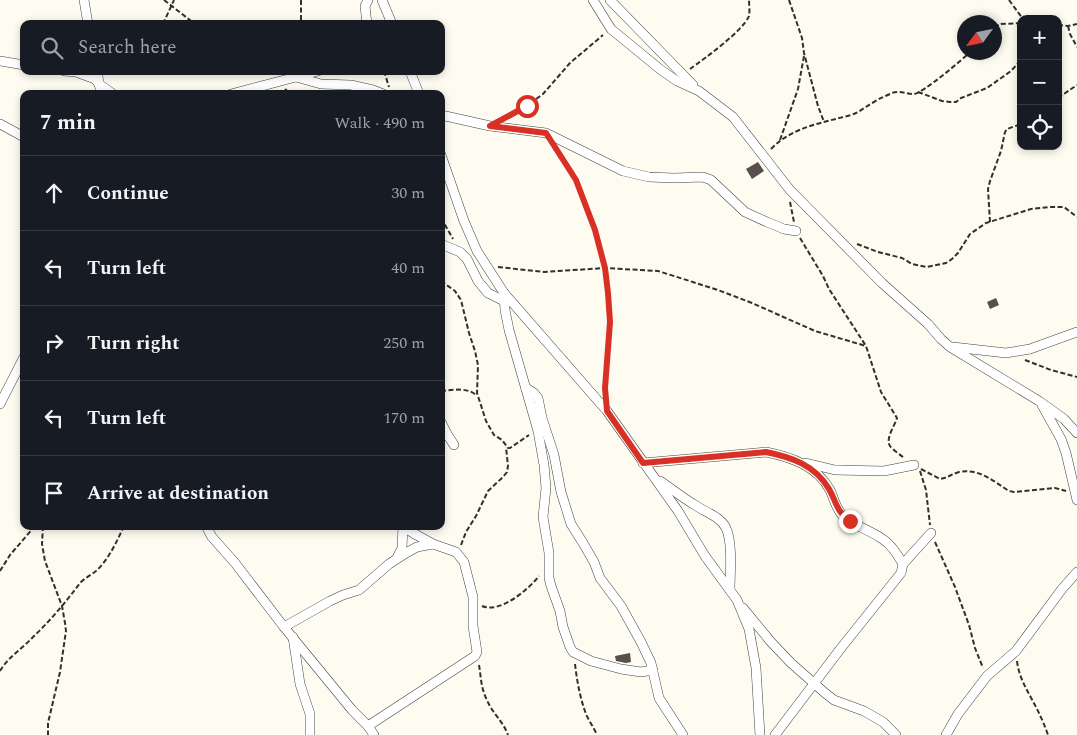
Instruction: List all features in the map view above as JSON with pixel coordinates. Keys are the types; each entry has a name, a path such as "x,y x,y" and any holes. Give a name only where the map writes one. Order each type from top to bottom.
{"street":[{"path":"84,0 87,20"},
{"path":"367,20 365,6 368,0"},
{"path":"382,0 390,20"},
{"path":"593,0 611,29 661,70 677,81 699,91"},
{"path":"610,0 681,74 699,91 733,117 790,190 882,283 928,324 941,339 950,347 1039,401 1064,419 1077,433"},
{"path":"0,61 20,65"},
{"path":"85,75 95,79 107,90"},
{"path":"97,75 100,90"},
{"path":"247,90 305,75"},
{"path":"412,75 417,90"},
{"path":"296,78 321,84 350,85 373,90"},
{"path":"445,116 490,126 546,133 623,171 674,178 703,177 711,180 745,212 784,229 796,231"},
{"path":"0,124 20,135"},
{"path":"445,166 464,221 477,251 504,297 539,332 607,411 678,511 705,556 737,600 777,649 834,700 883,722 896,735"},
{"path":"445,246 460,252 467,259 478,281 488,292 504,297"},
{"path":"504,297 508,330 538,431 546,488 543,517 550,562 550,586 560,611 570,647 573,652 591,661 641,672 653,670"},
{"path":"950,347 1006,353 1030,348 1077,332"},
{"path":"0,404 20,365"},
{"path":"526,388 538,398 542,418 554,455 561,492 571,524 590,556 600,578 621,606 641,642 651,663 660,698 683,735"},
{"path":"1039,401 1061,438 1076,497"},
{"path":"445,432 454,445"},
{"path":"643,463 766,452 835,470 884,471 914,465"},
{"path":"798,461 817,473 829,488 842,516 881,538 894,550 903,564"},
{"path":"653,477 717,518 726,526 730,542 730,590"},
{"path":"208,530 284,627 374,735"},
{"path":"397,558 402,548 403,530"},
{"path":"368,726 475,656 477,652 473,626 474,601 464,562 458,554 450,549 433,544 408,530"},
{"path":"775,735 901,573 903,564 931,533"},
{"path":"284,627 330,601 359,590 397,558 417,547 433,544"},
{"path":"946,735 958,714 987,676 1016,652 1062,589 1077,572"},
{"path":"737,600 749,630 756,668 760,735"},
{"path":"293,637 300,684 310,714 310,735"}],"path":[{"path":"164,0 190,20"},
{"path":"165,20 174,0"},
{"path":"300,0 301,20"},
{"path":"681,74 702,60 744,25 750,14 749,0"},
{"path":"789,0 802,38 804,53 824,122"},
{"path":"1009,0 1020,15"},
{"path":"1002,24 1017,22"},
{"path":"1062,25 1077,24"},
{"path":"1068,26 1077,47"},
{"path":"504,118 527,106 543,94 570,63 611,29"},
{"path":"780,141 798,89 804,53"},
{"path":"764,157 788,135 805,127 861,111 896,91 915,94 933,83 960,60"},
{"path":"918,92 950,102 956,102 961,98 987,88 1017,64"},
{"path":"385,75 390,90"},
{"path":"1062,95 1077,85"},
{"path":"990,222 988,189 990,181 1001,151 1005,132 1007,129 1017,125"},
{"path":"546,133 576,180 595,230 605,268 610,322 605,388 607,411"},
{"path":"790,190 790,204 796,231 829,289 866,346 882,392 897,418 889,437 888,442 890,446 908,462 940,479 961,472 977,472 985,475 1009,491 1055,488 1076,497"},
{"path":"853,243 902,258 919,266 938,266 946,263 958,253 970,234 990,222 1031,209 1049,206 1064,207 1077,217"},
{"path":"445,225 460,252"},
{"path":"486,266 544,272 605,268 658,271 752,303 814,331 866,346"},
{"path":"445,284 455,291 461,300 476,358 478,396 489,428 496,437 502,440 506,447 508,466 507,472 488,491 461,542 458,554"},
{"path":"1024,360 1077,377"},
{"path":"445,391 467,390 478,396"},
{"path":"506,447 510,448 538,431"},
{"path":"914,465 919,470 926,490 931,533 955,587 975,648 987,676"},
{"path":"0,571 10,555 32,530"},
{"path":"43,530 42,544 45,561 62,606 66,623 60,672 48,723 48,735"},
{"path":"0,671 7,660 44,627 80,583 102,565 122,530"},
{"path":"474,601 486,608 507,603 536,581 550,562"},
{"path":"477,652 483,691 490,707 500,718 508,735"},
{"path":"573,652 582,703 597,735"},
{"path":"1016,652 1018,670 1048,735"}],"building":[{"path":"758,162 764,171 752,179 746,169"},
{"path":"996,298 999,305 990,309 987,302"},
{"path":"630,653 631,662 616,661 615,656"}],"route":[{"path":"527,106 490,126 546,133 576,180 595,230 605,268 610,322 605,388 607,411 643,463 766,452 784,456 798,461 817,473 829,488 842,516 850,521"}]}
